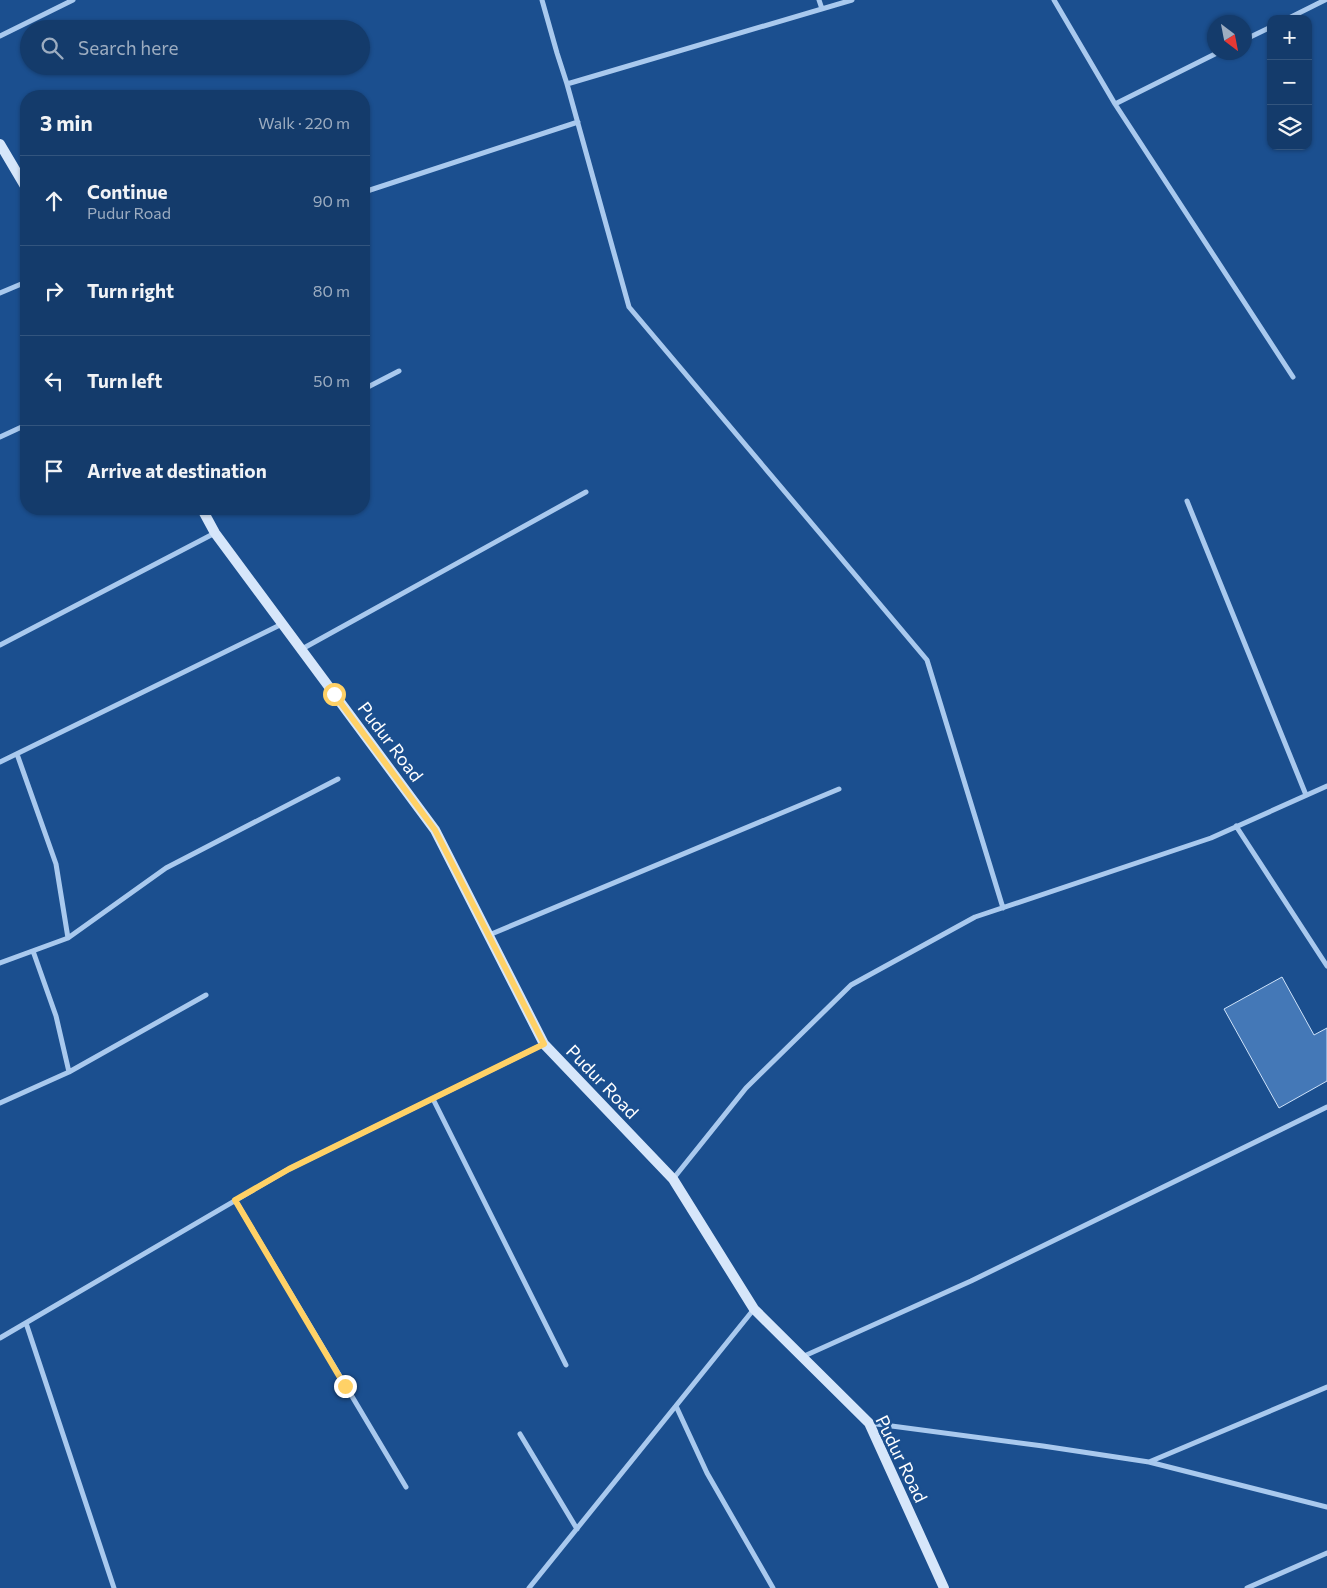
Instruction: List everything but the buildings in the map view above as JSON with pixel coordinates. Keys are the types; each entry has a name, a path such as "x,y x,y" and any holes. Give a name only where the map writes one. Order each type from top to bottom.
{"street":[{"path":"32,20 73,0"},
{"path":"542,0 568,84 629,307 927,660 1003,908"},
{"path":"819,0 822,9"},
{"path":"568,84 852,0"},
{"path":"1054,0 1115,104 1293,377"},
{"path":"1295,15 1325,0"},
{"path":"0,36 20,26"},
{"path":"1252,36 1267,29"},
{"path":"1115,104 1207,58"},
{"path":"370,190 578,122"},
{"path":"0,144 20,178"},
{"path":"0,293 20,285"},
{"path":"370,386 400,371"},
{"path":"0,437 20,428"},
{"path":"301,649 586,492"},
{"path":"1187,501 1306,795"},
{"name":"Pudur Road","path":"205,515 215,533 435,830 544,1044 673,1179 754,1309 869,1423 944,1588"},
{"path":"0,645 215,533"},
{"path":"0,762 282,624"},
{"path":"17,754 56,864 68,938"},
{"path":"0,963 68,938 166,868 338,779"},
{"path":"673,1179 746,1088 851,985 975,917 1211,838 1327,786"},
{"path":"488,936 839,789"},
{"path":"1236,826 1327,966"},
{"path":"33,951 56,1016 70,1072"},
{"path":"0,1103 70,1072 206,995"},
{"path":"0,1338 289,1169 544,1044"},
{"path":"433,1099 566,1365"},
{"path":"802,1357 980,1276 1327,1106"},
{"path":"235,1200 406,1487"},
{"path":"528,1588 754,1309"},
{"path":"26,1323 114,1588"},
{"path":"1149,1462 1327,1387"},
{"path":"676,1406 707,1473 773,1588"},
{"path":"869,1423 1033,1444 1149,1462 1327,1507"},
{"path":"520,1434 577,1529"},
{"path":"1247,1588 1327,1553"}],"route":[{"path":"334,694 435,830 544,1044 289,1169 235,1200 345,1386"}]}
